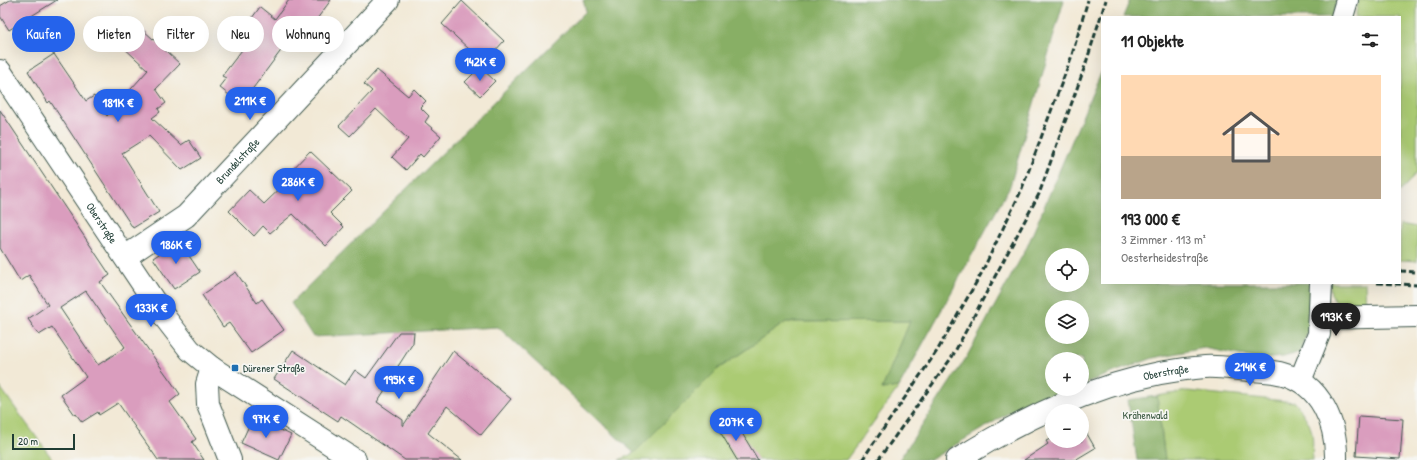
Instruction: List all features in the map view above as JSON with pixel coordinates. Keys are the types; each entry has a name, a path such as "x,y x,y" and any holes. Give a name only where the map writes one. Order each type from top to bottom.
{"street":[{"name":"Brundelstraße","path":"125,257 186,216 388,0"},
{"path":"1342,16 1346,0"},
{"name":"Oberstraße","path":"0,71 179,337 190,350 212,368 355,460"},
{"path":"1300,381 1319,334 1321,284"},
{"path":"1320,318 1417,316"},
{"name":"Oberstraße","path":"957,460 1040,414 1095,392 1142,378 1206,367 1266,371 1284,374 1300,381 1311,390 1327,411 1334,437 1336,460"},
{"path":"212,368 207,384 208,404 230,460"}],"green space":[{"path":"583,0 1064,0 1010,186 899,387 882,389 910,321 786,322 718,369 634,453 498,327 313,337 291,303 586,11"},
{"path":"1130,0 1337,0 1333,16 1123,16"},
{"path":"1359,0 1417,0 1417,172 1401,191 1401,16 1355,16"},
{"path":"1101,72 1101,284 1312,284 1308,331 1300,352 1284,357 1260,359 1204,348 1153,358 1089,381 1089,352 1045,352 1045,396 1049,396 1017,408 930,460 899,460 966,358 1027,247"},
{"path":"1401,224 1417,227 1417,261 1401,260"},
{"path":"1330,284 1365,284 1366,309 1352,309 1340,305 1336,302 1330,291"},
{"path":"911,321 882,389 899,387 846,460 619,460 634,453 718,369 786,322"},
{"path":"0,387 53,460 0,460"},
{"path":"1188,391 1295,402 1306,417 1311,429 1313,442 1312,460 1165,460 1157,396"},
{"name":"Krähenwald","path":"1157,396 1165,460 1137,460 1128,400"}],"building":[{"path":"10,0 57,0 31,16 12,16 12,28 9,30 0,16 0,6"},
{"path":"289,0 331,0 319,16 277,16"},
{"path":"462,1 504,41 484,63 442,24"},
{"path":"260,7 272,17 272,52 280,52 248,95 241,91 234,99 219,87 226,78 222,76 240,52 264,52 264,16 253,16"},
{"path":"145,32 153,39 153,52 167,52 180,64 156,89 166,103 158,109 160,112 152,118 181,145 189,140 201,158 182,170 149,136 122,153 159,212 133,228 50,101 48,103 28,71 54,54 86,101 94,96 107,116 148,70 128,52 145,52"},
{"path":"480,67 495,81 480,96 465,82"},
{"path":"377,70 408,96 414,89 426,101 420,107 429,116 425,122 441,136 423,157 420,154 406,170 392,157 408,139 376,109 350,136 339,126 372,91 364,84"},
{"path":"0,110 110,275 100,282 180,394 170,402 196,439 192,442 204,460 158,460 118,403 99,415 98,412 82,422 76,414 75,415 61,395 86,377 52,327 39,335 28,319 48,305 29,275 20,281 0,248","holes":["86,291 125,347 98,365 60,308"]},
{"path":"310,151 352,191 330,213 344,227 326,246 293,214 270,233 263,226 254,236 229,211 249,190 264,204 292,177 288,174"},
{"path":"179,241 200,272 174,289 153,258"},
{"path":"236,272 257,303 262,299 284,330 251,353 229,323 223,327 202,295"},
{"path":"399,332 414,332 413,343 393,374 395,375 377,402 403,420 403,426 453,351 511,399 481,435 447,406 428,433 462,460 405,460 341,416 338,421 274,379 293,350 345,385 355,370 366,378"},
{"path":"1359,416 1403,419 1400,459 1356,456"},
{"path":"253,417 291,435 279,460 241,443"},
{"path":"713,420 739,428 758,460 737,460"},
{"path":"1089,437 1095,448 1075,460 1024,460 1045,446 1045,448 1089,448"}],"railway":[{"path":"862,460 937,351 981,274 1021,191 1071,58 1088,0"},
{"path":"878,460 952,357 1039,194 1085,66 1106,0"},
{"path":"1401,271 1417,272"},
{"path":"1397,284 1417,285"}],"place":[{"name":"Dürener Straße","path":"235,368"}]}
